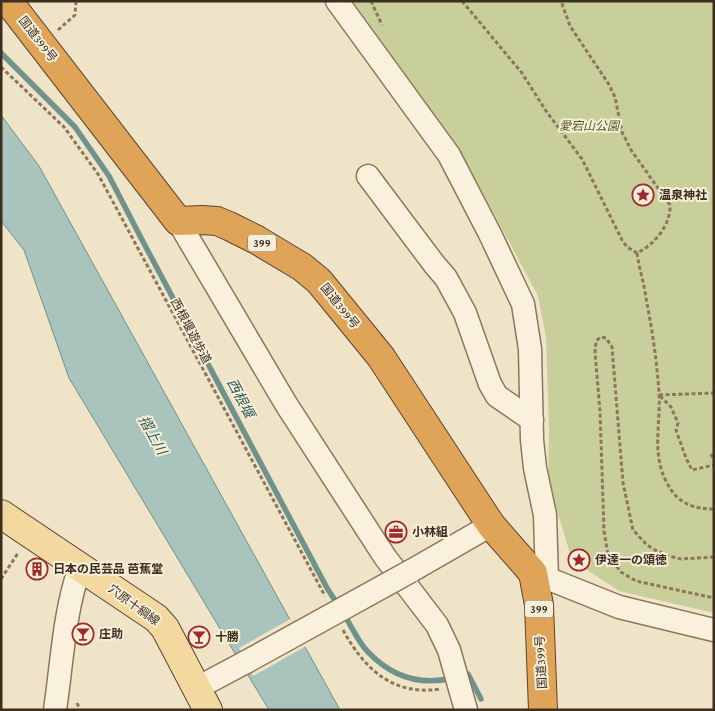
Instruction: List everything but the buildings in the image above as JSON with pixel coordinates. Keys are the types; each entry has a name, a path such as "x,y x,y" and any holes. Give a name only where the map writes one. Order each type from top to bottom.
{"highway":[{"name":"国道399号","path":"8,1 178,221 202,220 217,222 229,226 284,256 319,281 381,357 491,525 540,576 539,605 543,710"}],"main road":[{"name":"穴原十綱線","path":"1,514 156,618 166,628 203,699"}],"street":[{"path":"337,1 449,155 490,234 523,304 530,349 535,468 545,516 540,576 619,607 714,630"},
{"path":"368,176 446,278 465,313 490,384 497,396 532,420"},
{"path":"178,221 286,404 385,557 437,625 449,650 466,710"},
{"path":"203,699 246,662 491,525"},
{"path":"55,710 70,608 75,581 80,567"}],"path":[{"path":"42,44 75,15 76,1"},
{"path":"462,1 522,73 546,111 582,159 622,240 627,248 636,253 652,332 659,395 658,460 667,484 674,495 685,504 700,509 714,509"},
{"path":"561,1 570,26 608,83 615,97 622,132 631,150 670,205 668,222 647,248 636,253"},
{"name":"西根堰遊歩道","path":"1,67 64,127 98,174 325,596"},
{"path":"714,557 681,559 669,556 647,545 633,530 623,483 612,347 606,338 601,337 596,341 594,353 600,411 604,531 608,555 621,572 636,581 714,598"},
{"path":"659,395 714,393"},
{"path":"659,395 672,407 678,422 676,430 692,470 714,465"},
{"path":"711,454 714,461"},
{"path":"1,579 31,534"},
{"path":"339,623 354,649 372,670 400,688 428,691 459,686"}],"green space":[{"name":"愛宕山公園","path":"353,1 714,1 714,613 619,591 572,560 548,481 549,430 546,337 538,296 468,165 445,129"}],"water":[{"name":"摺上川","path":"1,115 39,166 340,710 269,710 69,378 24,250 1,221"}],"pier":[{"path":"292,618 308,645 253,676 239,648"}],"waterway":[{"name":"西根堰","path":"1,53 75,127 109,176 327,588 338,605"},
{"name":"西根堰","path":"343,613 364,648 387,668 418,680 429,681 453,678"},
{"name":"西根堰","path":"462,675 468,674 481,699"}],"place":[{"name":"温泉神社","path":"643,195"},
{"name":"小林組","path":"396,532"},
{"name":"伊達一の頌徳","path":"579,560"},
{"name":"日本の民芸品 芭蕉堂","path":"37,569"},
{"name":"庄助","path":"83,634"},
{"name":"十勝","path":"199,637"}]}
